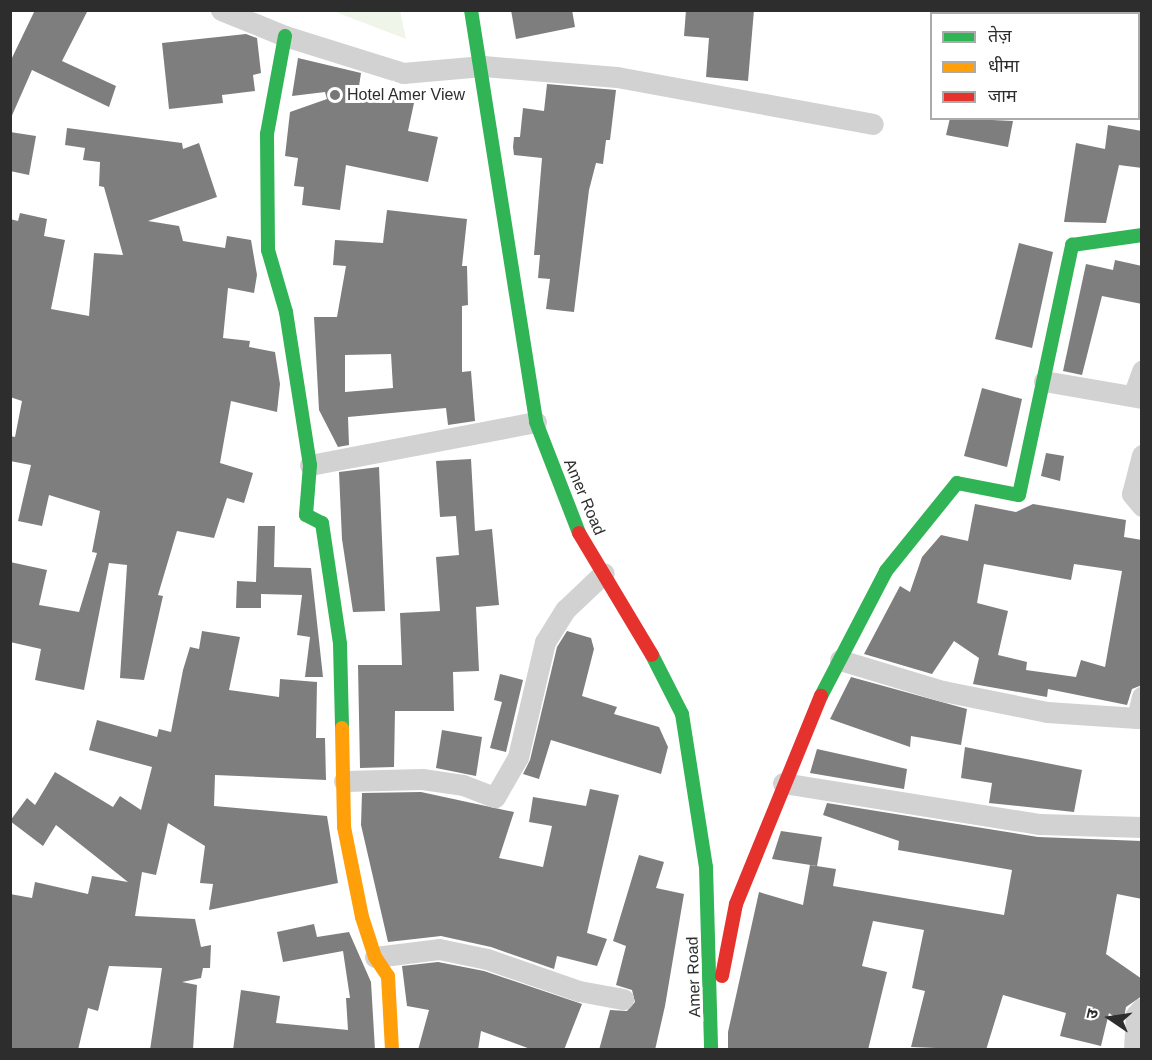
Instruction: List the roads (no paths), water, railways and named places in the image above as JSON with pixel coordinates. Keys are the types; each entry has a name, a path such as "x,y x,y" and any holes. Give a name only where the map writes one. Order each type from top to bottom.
{"street":[{"path":"221,10 285,36 403,73 483,66 617,77 873,124"},
{"name":"Amer Road","path":"471,10 483,66 536,422 577,530 604,573 682,714 706,867 713,1023 711,1050"},
{"path":"285,36 267,134 268,250 286,312 310,465 306,515 322,523 340,644 344,826 375,957 388,976 392,1050"},
{"path":"713,1023 736,904 783,783 840,660 886,571 957,483 1019,495 1072,245 1142,235"},
{"path":"1044,381 1137,397 1142,370"},
{"path":"310,465 536,422"},
{"path":"1142,455 1132,495 1142,506"},
{"path":"344,781 422,779 463,785 495,797 518,758 545,642 566,609 604,573"},
{"path":"840,660 943,691 1047,712 1137,718 1142,697"},
{"path":"783,783 1040,824 1142,827"},
{"path":"375,957 440,949 488,959 579,991 623,999"},
{"path":"1134,1050 1136,1015 1142,1008"}],"place":[{"name":"Hotel Amer View","path":"335,95"}]}
